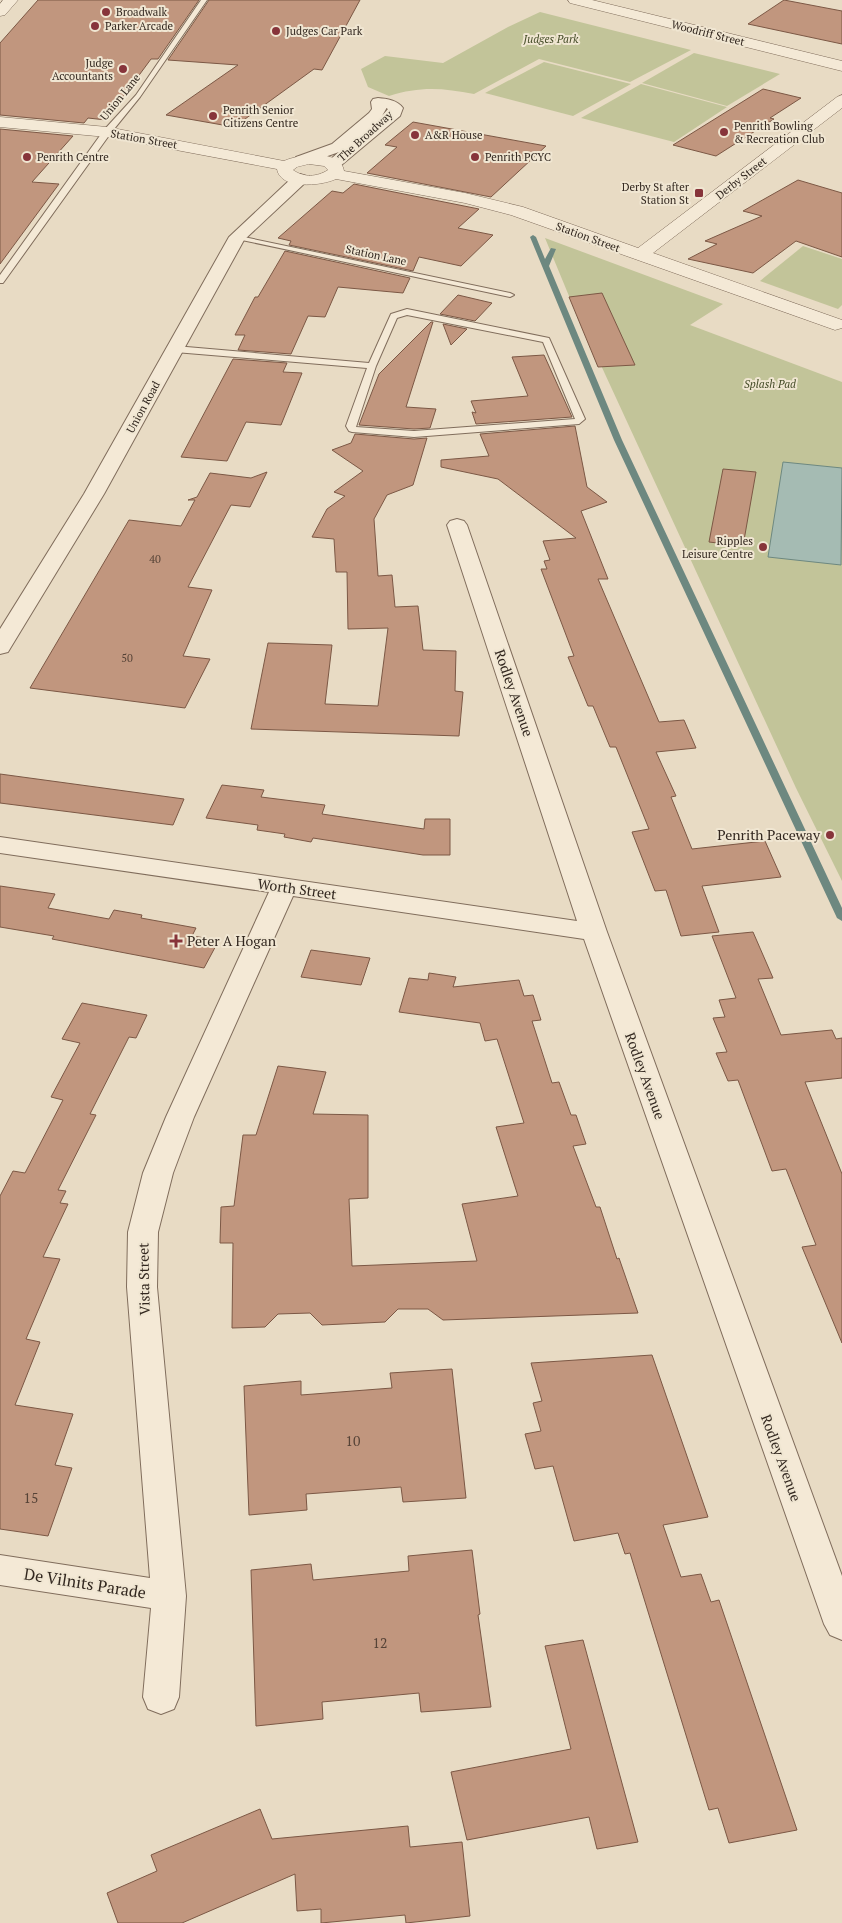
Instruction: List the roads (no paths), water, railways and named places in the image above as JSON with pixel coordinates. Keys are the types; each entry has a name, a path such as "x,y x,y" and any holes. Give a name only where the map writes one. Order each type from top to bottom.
{"street":[{"path":"0,12 11,0"},
{"name":"Woodriff Street","path":"574,0 598,3 842,66"},
{"name":"Derby Street","path":"640,255 842,100"},
{"name":"The Broadway","path":"296,168 337,147 375,116 378,102 390,104 396,108 392,116 334,169"},
{"name":"Station Street","path":"0,122 107,132 296,168 315,180 334,169 491,204 840,327"},
{"name":"Union Road","path":"0,647 94,494 237,237 296,168"},
{"name":"Rodley Avenue","path":"458,526 594,932 842,1624"},
{"name":"Worth Street","path":"0,845 594,932"},
{"name":"Vista Street","path":"161,1697 169,1596 142,1286 143,1232 158,1173 180,1117 284,887"},
{"name":"De Vilnits Parade","path":"0,1570 169,1596"}],"lane":[{"name":"Union Lane","path":"0,281 107,132 138,96 204,0"},
{"name":"Station Lane","path":"237,237 510,295"},
{"path":"400,313 416,313 540,339 549,344 580,419 572,423 414,434 355,430 351,426 372,366 394,316 400,313"},
{"path":"175,349 372,366"}],"water":[{"path":"783,462 842,468 841,565 768,557"}],"waterway":[{"path":"533,237 545,266"},
{"path":"545,266 553,249"},
{"path":"545,266 618,440 842,918"}],"place":[{"name":"Broadwalk","path":"106,12"},
{"name":"Parker Arcade","path":"95,26"},
{"name":"Judges Car Park","path":"276,31"},
{"name":"Judge Accountants","path":"123,69"},
{"name":"Penrith Senior Citizens Centre","path":"213,116"},
{"name":"Penrith Bowling & Recreation Club","path":"724,132"},
{"name":"A&R House","path":"415,135"},
{"name":"Penrith Centre","path":"27,157"},
{"name":"Penrith PCYC","path":"475,157"},
{"name":"Derby St after Station St","path":"699,193"},
{"name":"Ripples Leisure Centre","path":"763,547"},
{"name":"Penrith Paceway","path":"830,835"},
{"name":"Peter A Hogan","path":"176,941"}],"park label":[{"name":"Judges Park","path":"551,39"},
{"name":"Splash Pad","path":"770,384"}]}
